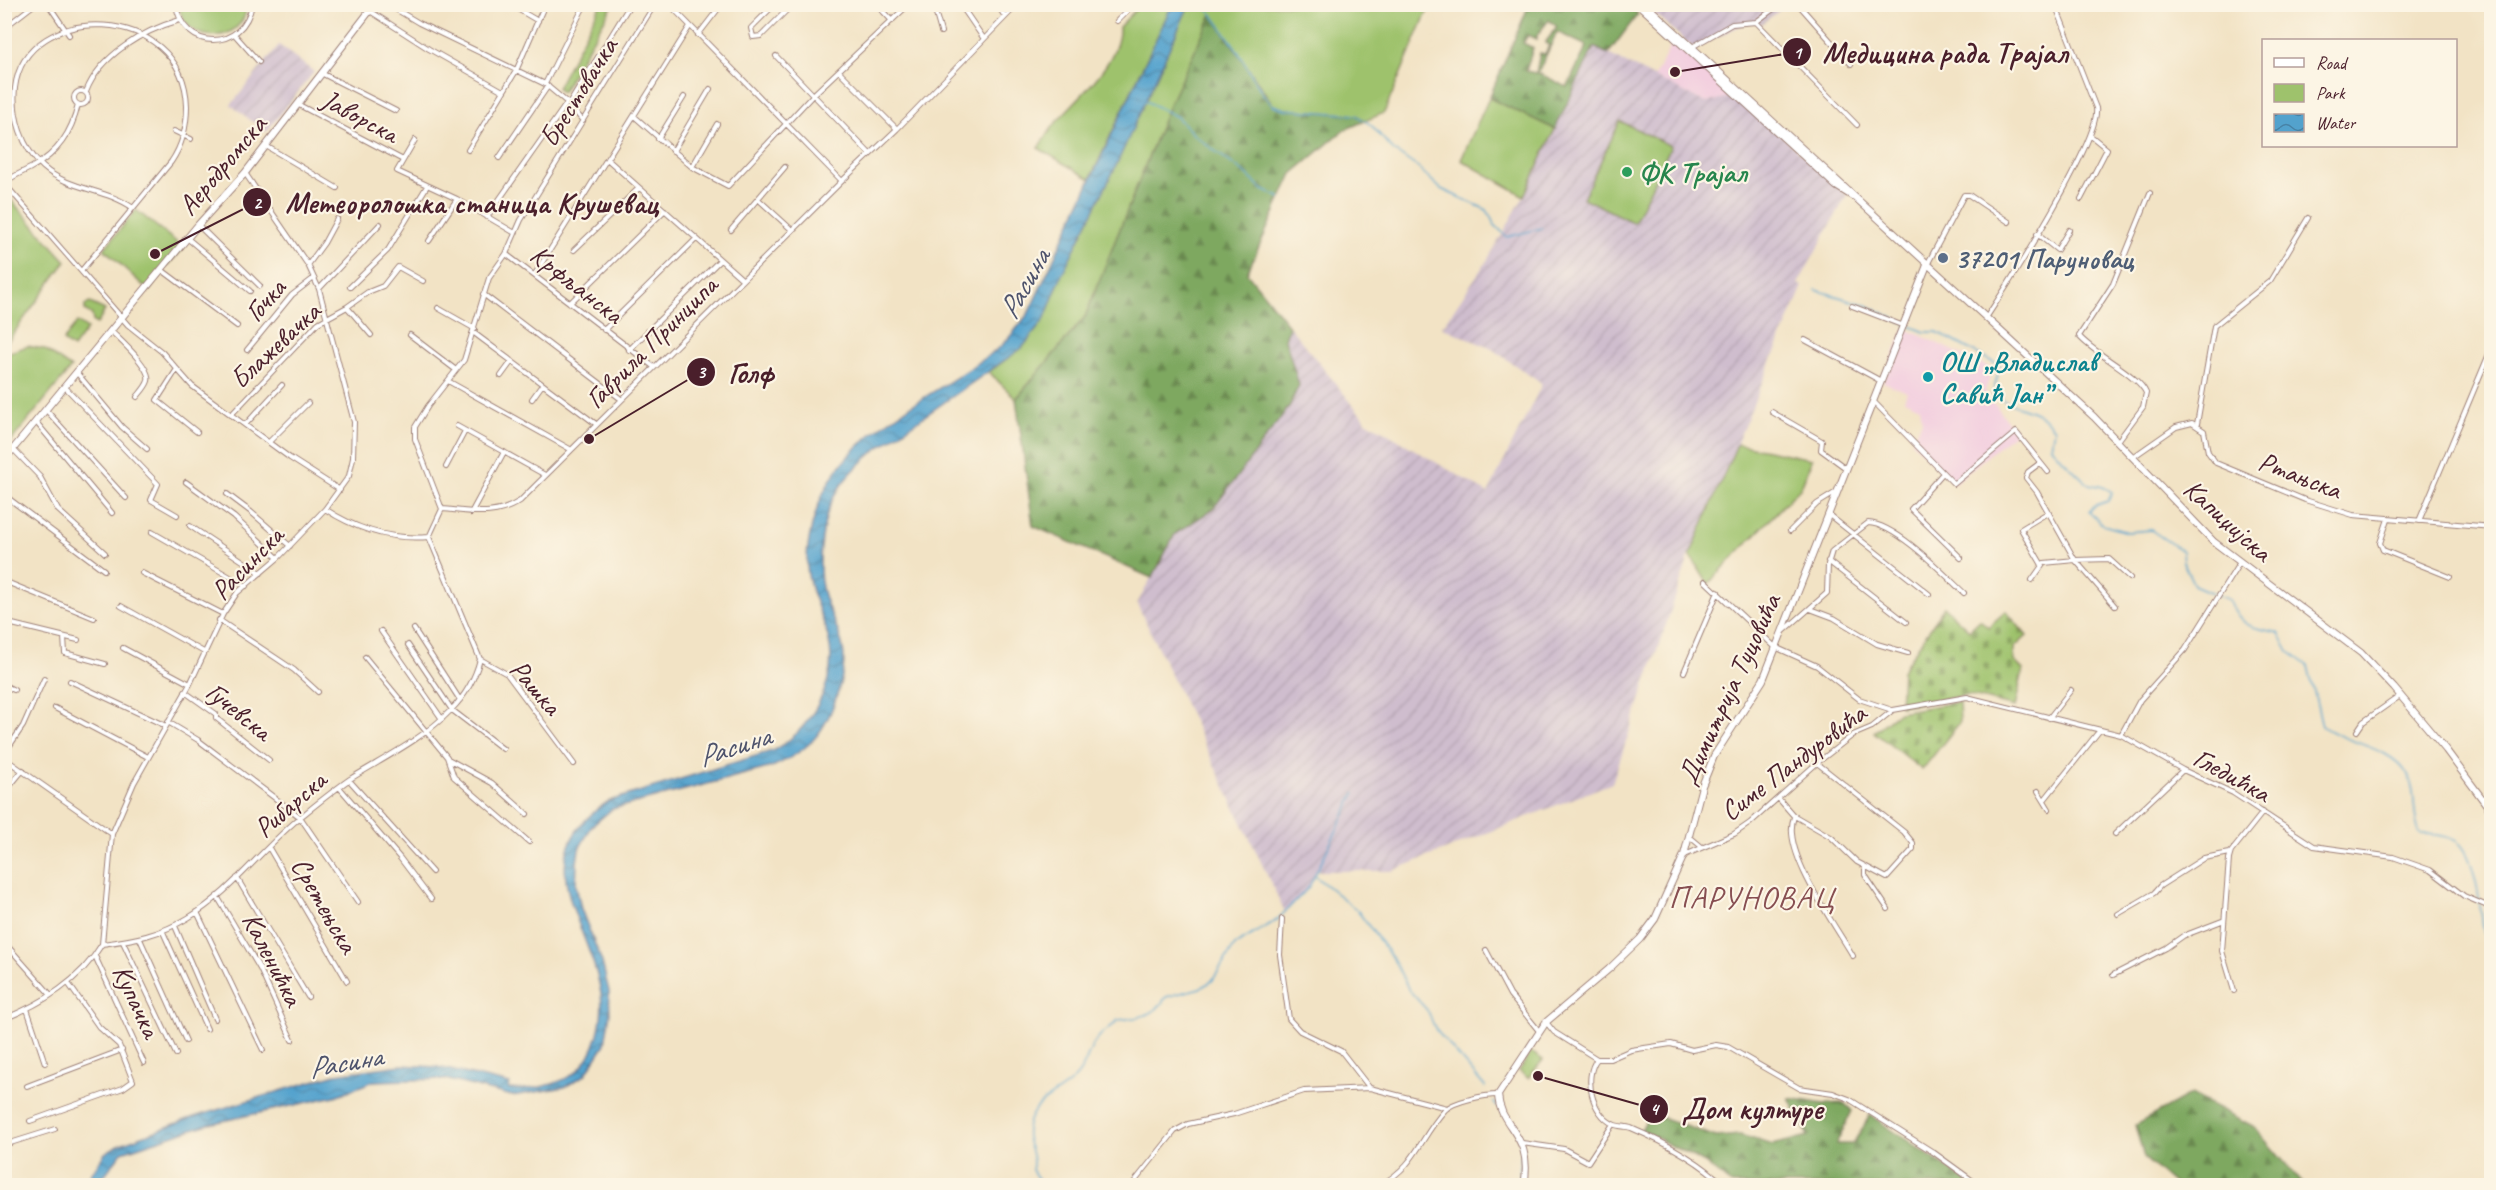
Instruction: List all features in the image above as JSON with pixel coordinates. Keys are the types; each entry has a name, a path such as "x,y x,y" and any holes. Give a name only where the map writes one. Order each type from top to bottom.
{"street":[{"path":"4,28 35,4"},
{"path":"48,4 69,35"},
{"path":"176,4 180,20 192,34 209,40 225,39 235,35 247,22 252,4"},
{"name":"Аеродромска","path":"4,460 112,332 187,238 245,173 375,4"},
{"path":"387,4 546,85 583,121"},
{"path":"509,4 538,21"},
{"path":"468,150 516,71 545,4"},
{"path":"499,158 546,85 585,4"},
{"name":"Брестовачка","path":"442,509 414,433 432,399 464,360 489,278 506,254 515,233 655,4"},
{"path":"669,4 842,181"},
{"path":"698,35 722,4"},
{"path":"776,4 751,28 752,36 761,36 794,4"},
{"path":"876,4 892,21"},
{"path":"933,4 941,32"},
{"path":"960,4 984,39"},
{"path":"997,4 1005,17"},
{"name":"Гаврила Принципа","path":"442,509 493,513 510,508 520,501 869,153 897,129 1018,4"},
{"path":"1118,21 1134,4"},
{"path":"1638,4 1841,187"},
{"path":"1645,4 1841,187"},
{"path":"1692,47 1732,24 1756,22 1780,4"},
{"path":"1798,4 1851,64"},
{"path":"1985,320 2037,234 2091,136 2097,119 2096,108 2055,4"},
{"path":"634,116 692,167 728,186 813,95 907,6"},
{"path":"487,217 568,104 628,8"},
{"path":"370,11 429,49 504,91"},
{"path":"52,23 65,18"},
{"path":"78,105 88,101 86,92 99,71 113,56 147,32 180,20"},
{"path":"1756,22 1857,125"},
{"path":"535,274 690,27"},
{"path":"82,270 175,156 183,135 187,113 184,85 171,57 142,29"},
{"path":"235,35 259,62"},
{"path":"32,43 21,63 14,97 19,128 39,163 66,183 85,190 111,194 133,208"},
{"path":"776,56 869,153"},
{"path":"839,71 897,129"},
{"path":"323,74 396,111"},
{"path":"673,152 710,89"},
{"path":"78,105 74,99 75,94 78,91 86,92"},
{"path":"658,139 684,97"},
{"path":"78,105 68,134 56,150 39,163 4,183 123,318 192,386 340,490"},
{"name":"Јаворска","path":"299,105 403,160 397,171 457,199 515,233"},
{"path":"692,167 717,124"},
{"path":"174,131 191,139"},
{"path":"2081,199 2107,149 2091,136"},
{"path":"403,160 415,140"},
{"path":"266,147 337,188"},
{"path":"608,159 742,279"},
{"path":"731,230 785,167"},
{"name":"Расинска","path":"4,1019 27,1009 68,983 95,956 102,944 112,834 148,757 190,684 219,620 237,593 290,546 325,509 349,476 353,458 354,422 319,288 308,265 245,173"},
{"path":"350,287 388,250 427,186"},
{"name":"Капиџијска","path":"1841,187 2118,441 2190,518 2240,562 2348,642 2401,696 2492,812"},
{"path":"574,250 639,188"},
{"path":"2118,441 2143,407 2146,393 2139,382 2107,361 2079,336 2113,284 2150,193"},
{"path":"1927,265 1963,196 1969,195 2009,222"},
{"path":"429,241 457,199"},
{"path":"758,199 792,230"},
{"path":"570,303 665,210"},
{"path":"2133,457 2176,427 2187,422 2197,424 2214,326 2270,281 2308,218"},
{"path":"308,265 324,243 337,219"},
{"path":"319,288 380,224"},
{"path":"198,225 260,286"},
{"path":"2037,234 2057,250 2069,230"},
{"path":"187,238 249,291"},
{"path":"604,330 696,238"},
{"name":"Крфљанска","path":"506,254 654,367"},
{"path":"629,350 720,260"},
{"name":"Димитрија Туцовића","path":"1498,1095 1546,1022 1640,939 1655,919 1684,855 1702,786 1714,756 1758,689 1875,403 1927,265"},
{"name":"Блажевачка","path":"231,415 318,323 368,292 383,286 400,266 423,281"},
{"path":"162,270 237,326"},
{"name":"Гочка","path":"247,350 292,295 314,278"},
{"path":"483,294 621,399"},
{"path":"1852,306 1905,327"},
{"name":"Блажевачка","path":"347,307 371,335"},
{"path":"438,308 474,331 596,424"},
{"path":"112,332 140,361 148,375 147,383 137,397"},
{"path":"410,335 456,370"},
{"path":"1805,340 1883,382"},
{"path":"2418,521 2492,347"},
{"path":"501,376 512,361"},
{"path":"177,369 157,400 197,432"},
{"path":"77,373 122,427 147,449"},
{"path":"448,381 570,449"},
{"path":"245,425 282,385"},
{"path":"532,399 542,385"},
{"path":"65,387 159,484 152,500 177,515"},
{"path":"269,442 308,403"},
{"path":"1875,403 1954,484 2016,432 2048,472"},
{"path":"46,410 126,498"},
{"path":"1772,412 1822,441 1821,450 1848,469"},
{"path":"36,422 112,513"},
{"name":"Ртањска","path":"2197,424 2204,431 2208,452 2216,463 2339,512 2388,519 2492,527"},
{"path":"457,426 545,475"},
{"path":"446,467 465,431"},
{"path":"13,449 40,477 58,510 105,553"},
{"path":"471,513 504,452"},
{"path":"2040,463 2026,477 2049,512 2075,560 2115,606"},
{"path":"1942,473 1911,509 1961,558"},
{"path":"186,482 234,518 278,558"},
{"path":"1790,531 1817,504 1831,493 1839,491"},
{"path":"227,494 290,546"},
{"path":"4,495 104,570"},
{"path":"325,509 358,528 409,538 429,537 442,509"},
{"path":"2042,565 2021,529 2049,512"},
{"path":"1829,515 1929,594"},
{"path":"2388,519 2380,543 2381,549 2450,578"},
{"path":"1781,634 1827,593 1828,561 1835,548 1868,523 1887,529 1964,593"},
{"path":"190,525 261,573"},
{"path":"152,532 246,586"},
{"name":"Рашка","path":"429,537 480,659 507,674 574,764"},
{"path":"2032,580 2042,565 2075,560 2109,559 2130,578"},
{"path":"1828,561 1906,622"},
{"path":"2121,735 2140,700 2177,661 2240,562"},
{"path":"142,573 223,614"},
{"path":"4,581 94,618"},
{"path":"1705,581 1775,647 1809,661 1826,672 1845,691 1874,706 1893,710"},
{"path":"1684,672 1718,592"},
{"path":"121,606 204,652"},
{"path":"1810,608 1834,618 1877,644 1908,653"},
{"path":"219,620 294,670 318,692"},
{"path":"4,622 78,640"},
{"path":"414,629 460,700"},
{"path":"381,631 442,718"},
{"path":"64,637 65,653 105,664"},
{"path":"408,645 452,710 503,749"},
{"path":"123,648 190,684"},
{"path":"365,657 447,759 454,777 529,842"},
{"name":"Рибарска","path":"102,944 140,939 164,932 197,912 218,896 300,817 349,780 424,733 452,710 475,679 480,659"},
{"path":"44,679 23,726 4,756 112,834"},
{"path":"70,681 198,740 300,817 358,902"},
{"path":"4,685 14,690"},
{"path":"2049,718 2071,690"},
{"name":"Гучевска","path":"185,692 216,714 216,718 269,759"},
{"path":"2357,731 2363,722 2401,696"},
{"name":"Гледићка","path":"1961,698 2121,735 2182,770 2233,793 2314,846 2393,857 2430,870 2475,901 2492,908"},
{"name":"Симе Пандуровића","path":"1684,855 1734,834 1764,813 1817,763 1853,735 1872,728 1893,710 1961,698"},
{"path":"1874,706 1880,712 1881,720"},
{"path":"55,708 148,757"},
{"path":"2045,799 2100,730"},
{"path":"447,759 492,783 527,814"},
{"path":"1779,799 1794,817 1831,837 1865,867 1887,878 1912,849 1913,843 1905,832 1817,763"},
{"path":"4,793 23,770"},
{"path":"2115,834 2182,770"},
{"path":"349,780 432,872"},
{"path":"339,787 400,858 431,899"},
{"path":"2038,791 2045,799 2049,809"},
{"path":"2234,991 2222,951 2222,921 2230,852 2263,812"},
{"path":"1794,817 1793,839 1801,864 1853,956"},
{"path":"1690,837 1703,848"},
{"name":"Сретењска","path":"269,848 347,981"},
{"path":"2118,914 2154,893 2160,886 2204,858 2230,852"},
{"path":"1865,867 1865,875 1888,909"},
{"path":"237,878 308,997"},
{"name":"Каленићка","path":"218,896 260,969 292,1040"},
{"path":"197,912 263,1050"},
{"path":"1282,919 1280,955 1289,1019 1300,1031 1341,1051 1370,1088"},
{"path":"2114,975 2166,948 2182,936 2222,921"},
{"path":"175,926 215,1019"},
{"path":"164,932 207,1029"},
{"path":"140,939 186,1041"},
{"path":"4,942 50,994"},
{"path":"123,942 176,1054"},
{"path":"1486,950 1510,995 1539,1031"},
{"name":"Купачка","path":"95,956 144,1063"},
{"path":"30,1121 132,1083 133,1078 118,1043 99,1027 68,983"},
{"path":"27,1009 45,1063"},
{"path":"1546,1022 1554,1032 1597,1059 1610,1059 1631,1050 1671,1044 1692,1050 1716,1045 1739,1053 1799,1088 1825,1091 1849,1099 1980,1185"},
{"path":"27,1086 122,1050"},
{"path":"1597,1059 1591,1070 1589,1087 1602,1113 1613,1124 1629,1127 1707,1167 1725,1185"},
{"path":"1131,1185 1175,1131 1188,1124 1213,1119 1304,1091 1370,1088 1447,1108"},
{"path":"1379,1185 1407,1166 1447,1108 1478,1095 1498,1095 1502,1108 1522,1143 1527,1160 1524,1185"},
{"path":"1522,1143 1564,1149 1588,1162 1613,1124"},
{"path":"4,1144 55,1129"}],"shaded area":[{"path":"1645,5 1787,5 1760,25 1751,20 1694,49"},
{"path":"1674,40 1737,95 1706,103 1654,77"},
{"path":"279,45 314,72 266,132 231,105"},
{"path":"1594,47 1706,103 1737,95 1847,195 1798,284 1803,286 1690,554 1612,783 1392,871 1317,871 1309,887 1285,912 1137,604 1175,534 1213,509 1299,385 1285,339 1289,326 1366,421 1488,493 1542,384 1492,349 1442,327 1488,259 1524,196"},
{"path":"1904,328 1993,369 1985,391 2016,432 1954,484 1912,442 1922,421 1920,407 1904,400 1907,392 1883,382"}],"green space":[{"path":"601,4 613,5 562,92 557,88"},
{"path":"179,5 247,5 243,18 236,28 225,34 213,36 201,34 191,28 183,18"},
{"path":"1140,5 1172,5 1090,179 1038,148 1057,121 1098,77 1113,52 1118,39 1119,27"},
{"path":"1189,5 1430,5 1384,113 1365,121 1356,115 1285,109 1273,105 1212,15 1170,103 1085,317 1016,399 989,372 1022,348 1044,320 1062,274 1114,170"},
{"path":"1529,5 1627,5 1638,14 1608,54 1594,47 1555,129 1489,98","holes":["1549,20 1557,27 1545,43 1549,45 1545,54 1540,53 1536,73 1526,71 1533,48 1523,43 1528,35 1537,39 1537,35","1557,32 1587,46 1567,87 1538,73"]},
{"path":"1212,14 1273,105 1285,109 1356,115 1365,121 1344,130 1292,174 1247,273 1289,326 1285,339 1299,385 1290,405 1213,509 1175,534 1152,578 1033,526 1016,399 1085,317 1170,103"},
{"path":"1489,98 1555,129 1524,196 1461,160"},
{"name":"ФК Трајал","path":"1620,121 1671,146 1634,223 1583,198"},
{"path":"10,199 66,261 5,345 4,207"},
{"path":"136,210 184,248 162,270 149,291 104,249"},
{"path":"90,303 105,310 97,324 93,322 92,315 85,310 85,305"},
{"path":"77,322 87,329 73,348 63,341"},
{"path":"28,346 44,349 71,368 7,446 4,444 5,352"},
{"path":"1737,444 1812,459 1801,487 1708,584 1690,555"},
{"path":"1944,607 1969,630 1980,620 1988,627 2006,611 2027,636 2014,648 2014,661 2023,670 2015,707 1969,695 1900,706 1902,671"},
{"path":"1959,702 1960,722 1922,770 1874,732 1899,712"},
{"path":"1531,1052 1543,1060 1528,1078 1519,1071"},
{"path":"2191,1094 2253,1126 2304,1185 2175,1185 2144,1158 2135,1125"},
{"path":"1789,1098 1824,1104 1844,1103 1852,1111 1836,1144 1853,1144 1870,1115 1972,1185 1732,1185 1705,1163 1641,1130 1650,1113 1716,1137 1740,1135 1773,1145 1808,1136"}],"water":[{"path":"1172,5 1189,5 1114,170 1062,274 1044,320 1022,348 876,450 851,473 832,500 824,525 820,553 821,581 825,599 841,641 844,659 838,692 822,729 797,754 772,767 612,809 592,826 579,849 576,885 581,909 602,962 609,991 610,1013 605,1044 585,1075 565,1087 512,1096 445,1079 374,1081 335,1096 205,1125 122,1152 97,1185 84,1185 105,1153 118,1145 194,1117 336,1074 401,1065 438,1067 510,1084 508,1089 516,1089 535,1088 554,1083 570,1076 584,1064 598,1035 602,1004 595,968 568,892 565,868 569,845 583,822 609,801 775,750 788,741 810,717 825,688 831,657 827,632 808,577 807,552 817,509 830,481 848,457 870,435 1001,346 1028,314"}],"waterway":[{"path":"1201,4 1212,14 1236,48 1263,94 1273,105 1285,109 1356,115 1371,125 1393,150 1417,167 1441,189 1487,210 1494,224 1507,237 1542,228"},
{"path":"1144,100 1177,117 1195,136 1263,190 1281,198"},
{"path":"1816,290 1866,305 1901,322"},
{"path":"1905,324 1925,332 1937,332 2000,366 1993,394 2047,421 2054,429 2051,447 2089,484 2112,492 2108,501 2094,506 2089,512 2103,525 2128,532 2151,530 2182,551 2183,562 2194,585 2229,600 2238,616 2248,625 2279,633 2289,652 2308,666 2322,726 2379,751 2400,765 2410,781 2420,834 2446,837 2460,844 2466,852 2477,886 2484,933 2492,940"},
{"path":"1043,1186 1032,1170 1033,1158 1027,1135 1029,1121 1037,1108 1077,1076 1094,1043 1118,1020 1146,1015 1157,1008 1166,997 1200,988 1212,981 1235,945 1277,920 1309,887 1355,793"},
{"path":"1316,877 1357,910 1395,962 1409,990 1427,1010 1436,1030 1485,1087"},
{"path":"1494,1102 1497,1107"},
{"path":"1519,1186 1521,1153"}],"place":[{"name":"Медицина рада Трајал","path":"1675,72"},
{"name":"ФК Трајал","path":"1627,172"},
{"name":"Метеоролошка станица Крушевац","path":"155,254"},
{"name":"37201 Паруновац","path":"1943,258"},
{"name":"ОШ „Владислав Савић Јан”","path":"1928,377"},
{"name":"Голф","path":"589,439"},
{"name":"Дом културе","path":"1538,1076"}],"district":[{"name":"ПАРУНОВАЦ","path":"1752,897"}],"water label":[{"name":"Расина","path":"1024,284"},
{"name":"Расина","path":"734,746"},
{"name":"Расина","path":"345,1062"}]}
